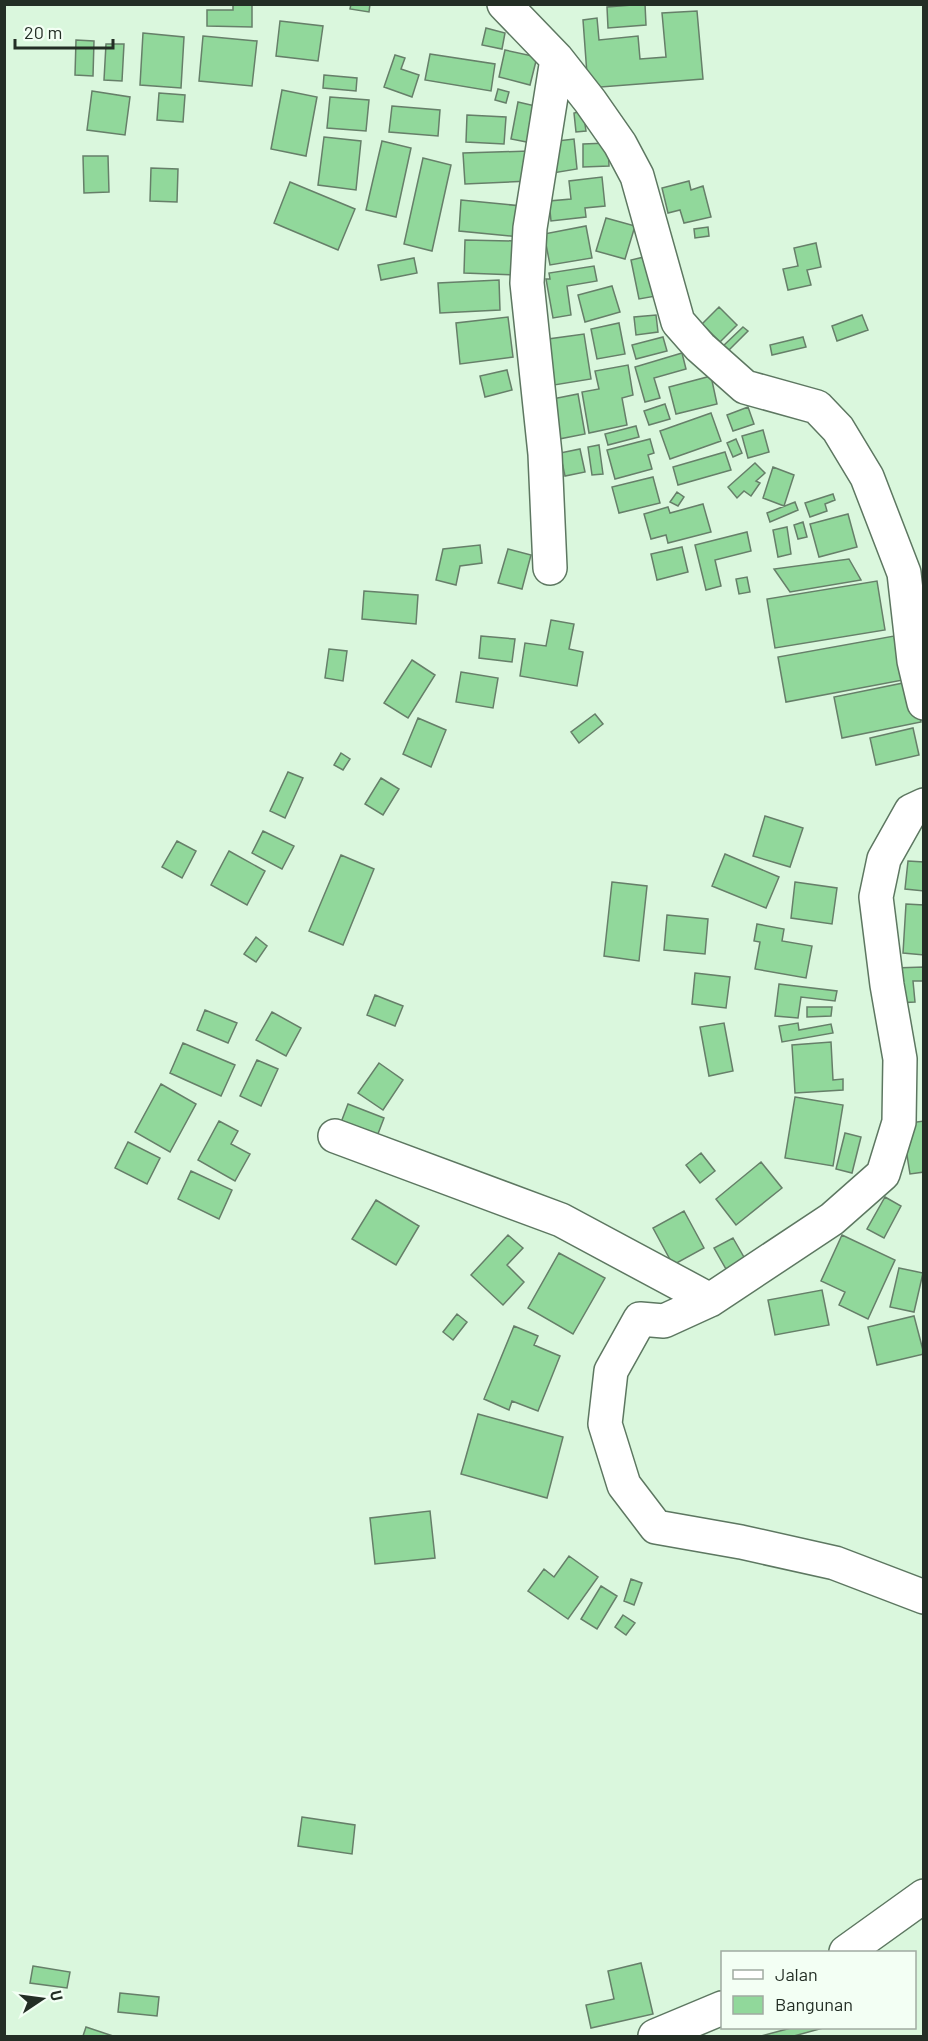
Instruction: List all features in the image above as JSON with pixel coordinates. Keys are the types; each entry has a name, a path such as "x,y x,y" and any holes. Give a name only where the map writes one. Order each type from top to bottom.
{"street":[{"path":"504,4 557,59 620,144 637,176 678,322 700,347 745,387 817,407 838,429 867,477 903,573 914,661 924,703"},
{"path":"550,568 545,454 527,283 530,228 557,59"},
{"path":"924,805 911,811 884,860 876,897 887,985 900,1059 899,1122 883,1174 832,1219 710,1300 664,1321 640,1319 611,1371 605,1424 624,1485 656,1527 741,1542 835,1563 924,1597"},
{"path":"335,1136 561,1220 710,1300"},
{"path":"849,1951 924,1896"},
{"path":"655,2037 721,2009"}],"building":[{"path":"233,4 252,4 252,27 207,26 207,10 233,10"},
{"path":"351,4 370,4 369,12 350,9"},
{"path":"645,4 646,25 608,28 607,7"},
{"path":"697,11 703,79 588,88 583,20 597,18 599,40 638,36 640,59 666,57 662,13"},
{"path":"280,21 323,26 318,61 276,56"},
{"path":"486,28 505,33 502,49 482,45"},
{"path":"143,33 184,37 181,88 140,85"},
{"path":"203,36 257,41 252,86 199,81"},
{"path":"76,40 94,41 93,76 75,75"},
{"path":"106,44 124,44 122,81 104,80"},
{"path":"505,50 537,57 530,85 499,77"},
{"path":"430,54 495,64 491,91 425,80"},
{"path":"395,55 405,58 401,69 419,75 412,97 384,87"},
{"path":"324,75 357,78 356,91 323,88"},
{"path":"498,89 509,92 506,103 495,100"},
{"path":"282,90 317,97 306,156 271,149"},
{"path":"92,91 130,97 125,135 87,130"},
{"path":"159,93 185,95 183,122 157,120"},
{"path":"330,97 369,100 366,131 327,128"},
{"path":"518,102 544,108 537,144 511,139"},
{"path":"392,106 440,110 438,136 389,132"},
{"path":"583,111 586,131 576,132 574,113"},
{"path":"467,115 506,117 504,144 466,142"},
{"path":"324,137 361,141 356,190 318,185"},
{"path":"574,139 577,169 553,173 549,142"},
{"path":"382,141 411,148 396,217 366,210"},
{"path":"608,143 609,166 583,167 583,144"},
{"path":"529,151 530,181 465,184 463,153"},
{"path":"83,156 108,156 109,192 84,193"},
{"path":"423,158 451,165 432,251 404,244"},
{"path":"151,168 178,169 177,202 150,201"},
{"path":"602,177 605,206 585,208 586,217 551,221 549,201 571,199 569,181"},
{"path":"689,181 691,190 703,186 711,217 684,223 680,210 668,213 662,188"},
{"path":"290,182 355,209 338,250 274,223"},
{"path":"461,200 522,206 520,237 459,231"},
{"path":"606,218 635,226 625,259 596,251"},
{"path":"586,226 592,258 550,265 544,234"},
{"path":"708,227 709,236 695,238 694,229"},
{"path":"465,240 516,241 515,275 464,273"},
{"path":"816,243 821,267 807,270 811,285 788,290 783,269 798,266 794,248"},
{"path":"648,256 656,296 639,299 631,260"},
{"path":"414,258 417,273 381,280 378,265"},
{"path":"594,266 597,281 567,286 571,315 553,318 546,279 550,279 549,273"},
{"path":"499,280 500,310 440,313 438,283"},
{"path":"612,286 620,312 585,322 578,295"},
{"path":"719,307 737,325 720,342 702,324"},
{"path":"656,315 658,332 636,335 634,317"},
{"path":"862,315 868,330 837,341 832,326"},
{"path":"508,317 513,357 460,364 456,323"},
{"path":"619,323 625,354 597,359 591,329"},
{"path":"743,327 748,331 726,353 721,348"},
{"path":"584,334 591,379 548,386 541,340"},
{"path":"663,337 667,351 636,359 632,345"},
{"path":"803,337 806,347 772,355 770,345"},
{"path":"682,353 686,369 654,378 660,398 645,402 635,367"},
{"path":"628,365 633,395 622,398 627,425 589,433 582,392 599,389 595,371"},
{"path":"507,370 512,390 485,397 480,376"},
{"path":"711,376 717,404 676,414 669,387"},
{"path":"578,394 585,434 554,440 547,400"},
{"path":"665,404 670,419 649,425 644,411"},
{"path":"748,407 754,424 733,431 727,415"},
{"path":"711,413 721,441 670,459 660,431"},
{"path":"636,426 639,437 608,445 605,434"},
{"path":"763,430 769,452 748,458 742,436"},
{"path":"650,439 654,453 648,455 652,469 615,479 607,450"},
{"path":"736,439 742,453 733,457 727,443"},
{"path":"599,445 603,474 592,475 588,447"},
{"path":"580,449 585,472 565,476 560,453"},
{"path":"725,452 731,470 678,485 673,467"},
{"path":"755,463 765,473 756,481 760,483 751,496 744,491 737,498 728,487"},
{"path":"773,467 794,475 784,506 763,498"},
{"path":"653,477 660,503 619,513 612,487"},
{"path":"677,492 684,497 678,506 670,502"},
{"path":"833,494 835,500 825,504 827,511 810,517 805,503"},
{"path":"795,502 798,510 770,522 767,513"},
{"path":"703,504 711,532 668,543 666,535 651,539 644,514 668,507 670,513"},
{"path":"848,514 857,547 819,557 810,524"},
{"path":"803,522 807,537 798,539 794,525"},
{"path":"787,527 791,554 778,557 773,530"},
{"path":"747,532 751,551 715,560 721,586 706,590 695,545"},
{"path":"480,545 482,563 460,566 456,585 436,580 443,549"},
{"path":"682,547 688,572 657,580 651,554"},
{"path":"508,549 531,555 522,589 498,583"},
{"path":"849,559 861,580 790,592 774,569"},
{"path":"747,577 750,592 739,594 736,579"},
{"path":"877,581 885,630 775,648 767,599"},
{"path":"364,591 418,595 416,624 362,619"},
{"path":"551,620 574,624 569,649 583,652 577,686 520,676 525,643 546,646"},
{"path":"481,636 515,639 512,662 479,658"},
{"path":"894,636 903,680 786,702 778,657"},
{"path":"329,649 347,651 343,681 325,678"},
{"path":"412,660 435,675 408,718 384,703"},
{"path":"461,672 498,678 493,708 456,702"},
{"path":"913,681 921,722 842,738 834,697"},
{"path":"595,714 603,724 579,743 571,732"},
{"path":"418,718 446,730 431,767 403,754"},
{"path":"913,728 919,755 876,765 870,738"},
{"path":"341,753 350,759 343,770 334,765"},
{"path":"288,772 303,778 285,818 270,811"},
{"path":"381,778 399,789 383,815 365,804"},
{"path":"765,816 803,828 790,867 753,856"},
{"path":"263,831 294,846 282,869 252,853"},
{"path":"177,841 196,851 182,878 162,867"},
{"path":"229,851 265,871 247,905 211,885"},
{"path":"725,854 779,877 766,908 712,886"},
{"path":"341,855 374,869 343,945 309,931"},
{"path":"908,861 924,862 924,891 905,889"},
{"path":"612,882 647,886 639,961 604,956"},
{"path":"795,882 837,888 832,924 791,918"},
{"path":"906,904 924,905 924,955 903,953"},
{"path":"667,915 708,919 705,954 664,950"},
{"path":"757,924 784,929 782,941 812,946 806,978 755,969 760,942 754,941"},
{"path":"256,937 267,946 256,962 244,954"},
{"path":"924,967 924,981 913,981 915,1002 896,1003 894,968"},
{"path":"695,973 730,977 726,1008 692,1004"},
{"path":"779,984 837,991 835,1001 801,997 798,1018 775,1016"},
{"path":"375,995 403,1006 395,1026 367,1015"},
{"path":"807,1007 832,1007 831,1016 807,1017"},
{"path":"205,1010 237,1023 228,1043 197,1030"},
{"path":"272,1012 301,1028 286,1056 256,1040"},
{"path":"724,1023 733,1071 709,1076 700,1027"},
{"path":"798,1023 799,1030 831,1024 833,1033 782,1042 779,1026"},
{"path":"831,1042 833,1080 843,1079 843,1090 795,1093 792,1045"},
{"path":"183,1043 235,1065 221,1096 170,1073"},
{"path":"257,1060 278,1069 261,1106 240,1096"},
{"path":"379,1063 403,1080 383,1110 358,1093"},
{"path":"161,1084 196,1104 170,1152 135,1132"},
{"path":"795,1097 843,1105 833,1166 785,1158"},
{"path":"348,1104 384,1118 376,1139 340,1125"},
{"path":"219,1121 238,1131 231,1144 250,1154 235,1181 198,1160"},
{"path":"924,1121 924,1172 910,1174 902,1124"},
{"path":"845,1133 861,1137 852,1173 836,1169"},
{"path":"128,1142 160,1158 147,1184 115,1168"},
{"path":"701,1153 715,1171 700,1183 686,1165"},
{"path":"761,1162 782,1188 736,1225 716,1199"},
{"path":"191,1171 232,1190 219,1219 178,1199"},
{"path":"885,1197 901,1206 884,1238 867,1229"},
{"path":"376,1200 419,1226 396,1265 352,1239"},
{"path":"684,1211 704,1248 673,1265 653,1228"},
{"path":"508,1235 523,1248 507,1265 524,1282 503,1305 471,1275"},
{"path":"842,1235 895,1260 868,1319 839,1305 845,1292 821,1281"},
{"path":"733,1238 745,1259 726,1269 714,1248"},
{"path":"559,1253 605,1278 573,1334 528,1308"},
{"path":"899,1268 923,1273 914,1312 890,1307"},
{"path":"822,1290 829,1325 775,1335 768,1300"},
{"path":"457,1314 467,1322 453,1340 443,1332"},
{"path":"914,1316 924,1354 877,1365 868,1327"},
{"path":"514,1326 538,1336 534,1345 560,1356 538,1411 512,1401 509,1410 484,1399"},
{"path":"478,1414 563,1437 547,1498 461,1474"},
{"path":"430,1511 435,1558 375,1564 370,1518"},
{"path":"569,1556 598,1577 568,1619 528,1591 544,1569 554,1577"},
{"path":"631,1579 642,1583 634,1605 624,1601"},
{"path":"601,1586 617,1596 597,1629 581,1619"},
{"path":"623,1615 635,1623 626,1635 615,1627"},
{"path":"302,1817 355,1825 352,1854 298,1846"},
{"path":"641,1963 653,2014 591,2028 586,2005 614,1999 608,1971"},
{"path":"33,1966 70,1972 67,1988 30,1983"},
{"path":"120,1993 159,1997 157,2016 118,2012"},
{"path":"86,2027 113,2036 83,2036"},
{"path":"787,2029 819,2029 794,2036 761,2036"}]}
